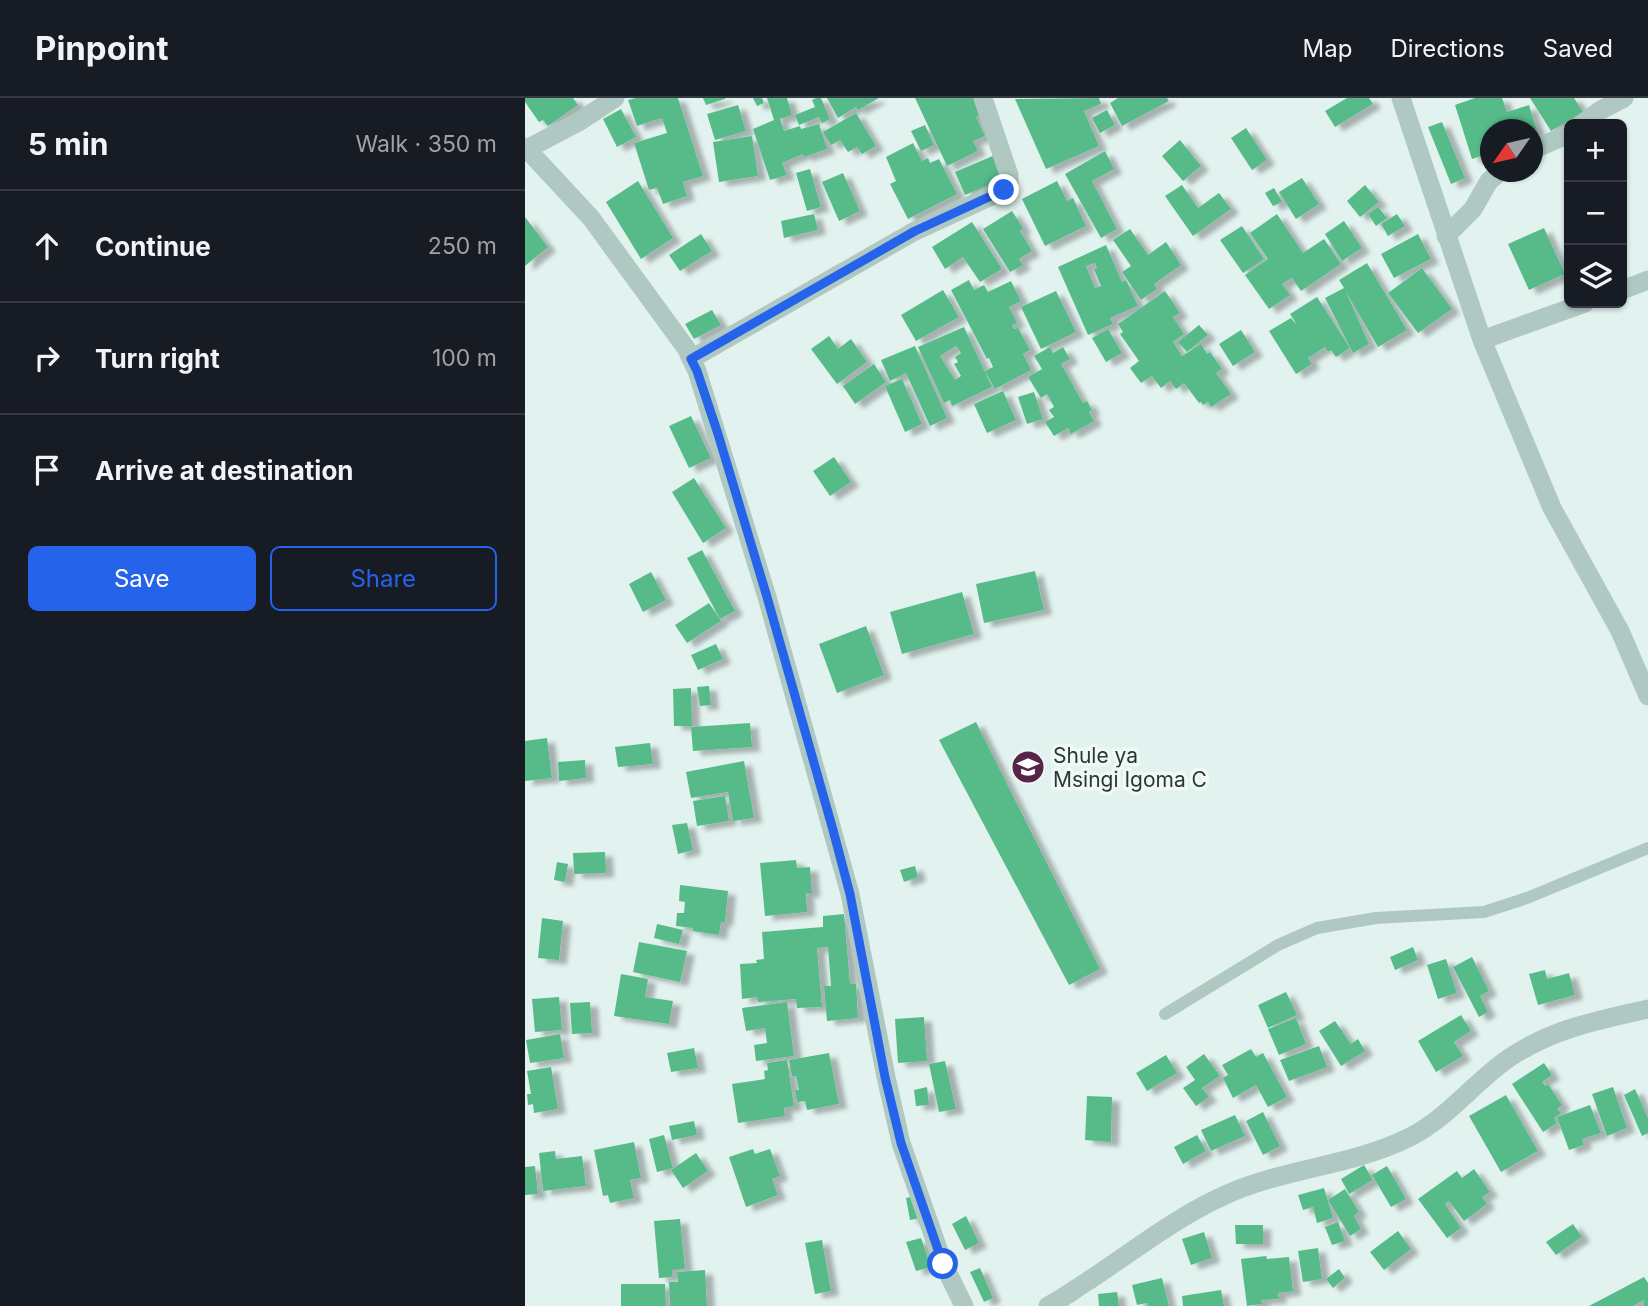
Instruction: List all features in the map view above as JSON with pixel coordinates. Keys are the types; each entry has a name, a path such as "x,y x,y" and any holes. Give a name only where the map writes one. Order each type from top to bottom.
{"street":[{"path":"615,98 580,121 526,148 591,218 686,348 706,396 767,597 850,894 885,1077 901,1143 943,1264 964,1306"},
{"path":"691,359 915,231 1004,190 1009,185 1009,175 983,98"},
{"path":"1401,98 1482,340 1552,508 1620,631 1648,696"},
{"path":"1589,119 1624,98"},
{"path":"1543,145 1564,136"},
{"path":"1446,236 1473,209 1488,182"},
{"path":"1627,288 1648,280"},
{"path":"1482,340 1571,308"},
{"path":"1048,1306 1223,1195 1276,1177 1325,1167 1410,1137 1437,1119 1508,1059 1540,1040 1564,1029 1648,1009"}],"lane":[{"path":"1165,1014 1277,945 1317,928 1376,918 1484,912 1527,898 1648,848"}],"building":[{"path":"525,98 573,98 578,105 548,126 543,120 539,122"},
{"path":"678,98 703,176 683,182 687,196 663,204 657,188 649,190 634,143 667,133 662,118 637,126 628,100"},
{"path":"703,98 725,98 725,99 706,105"},
{"path":"753,98 762,98 764,103 757,106"},
{"path":"767,98 787,98 792,115 780,119 784,131 819,124 827,149 804,157 803,154 782,163 787,175 770,180 753,129 774,120"},
{"path":"821,98 830,119 822,123 819,117 799,125 795,115 815,107 812,100"},
{"path":"827,98 879,98 838,118"},
{"path":"915,98 976,98 983,114 976,117 985,136 973,141 978,151 947,166"},
{"path":"1099,98 1101,104 1084,111 1099,146 1046,169 1015,99"},
{"path":"1118,98 1167,98 1169,101 1122,126 1110,103"},
{"path":"1347,98 1369,98 1373,104 1335,127 1325,111"},
{"path":"1475,98 1502,98 1507,112 1529,105 1533,119 1480,119 1480,156 1472,159 1455,105"},
{"path":"1530,98 1574,98 1583,112 1571,119 1564,119 1564,123 1551,131"},
{"path":"738,105 746,131 715,140 707,114"},
{"path":"621,109 636,137 617,147 603,119"},
{"path":"1107,110 1115,125 1100,133 1092,118"},
{"path":"856,113 876,146 862,154 857,147 848,152 840,140 831,145 823,132"},
{"path":"1442,122 1465,178 1451,184 1428,127"},
{"path":"925,125 934,145 921,151 911,131"},
{"path":"1246,128 1267,160 1252,170 1231,138"},
{"path":"752,136 758,176 719,182 713,142"},
{"path":"1180,140 1201,166 1183,181 1162,156"},
{"path":"913,143 922,161 928,158 930,163 939,159 957,194 908,219 890,184 896,181 886,157"},
{"path":"1105,151 1114,169 1092,181 1117,229 1101,238 1065,174"},
{"path":"995,155 1005,178 965,195 955,172"},
{"path":"810,169 821,207 807,211 796,173"},
{"path":"843,173 860,211 839,221 822,182"},
{"path":"1302,178 1319,204 1296,219 1279,192"},
{"path":"638,181 673,238 641,259 606,202"},
{"path":"1057,181 1067,201 1073,198 1086,226 1045,246 1022,199"},
{"path":"1182,185 1198,208 1219,193 1231,209 1193,236 1165,196"},
{"path":"1365,185 1379,202 1360,217 1347,201"},
{"path":"1274,188 1282,202 1273,206 1265,193"},
{"path":"1378,207 1387,218 1376,226 1368,214"},
{"path":"1012,211 1023,228 1020,231 1032,251 1019,259 1023,265 1010,272 983,229"},
{"path":"814,214 818,230 784,238 781,221"},
{"path":"1277,214 1303,253 1324,239 1341,264 1301,291 1292,278 1282,284 1290,295 1269,309 1245,275 1268,259 1250,233"},
{"path":"1397,214 1405,226 1388,236 1381,224"},
{"path":"525,217 548,247 525,266"},
{"path":"1344,221 1362,248 1342,261 1325,234"},
{"path":"972,222 1002,269 980,282 963,257 945,269 932,247"},
{"path":"1242,226 1264,259 1243,273 1220,240"},
{"path":"1544,228 1564,274 1529,290 1508,244"},
{"path":"1130,229 1148,255 1166,242 1181,265 1154,284 1157,289 1141,300 1122,272 1131,266 1113,240"},
{"path":"701,234 712,251 680,271 669,255"},
{"path":"1418,234 1431,259 1394,278 1381,254"},
{"path":"1106,245 1122,282 1126,280 1138,306 1110,318 1113,324 1088,335 1058,267","holes":["1095,263 1097,268 1094,269 1101,286 1095,288 1086,266"]},
{"path":"1367,263 1407,330 1378,347 1346,292 1369,344 1353,353 1325,298 1344,288 1339,280"},
{"path":"1422,268 1452,309 1418,333 1388,293"},
{"path":"969,280 974,290 984,285 988,292 1011,281 1021,301 1009,307 1017,323 1012,325 1014,329 1018,328 1030,350 1023,354 1031,370 995,389 985,371 993,367 989,358 987,359 951,290"},
{"path":"943,290 959,317 916,341 901,315"},
{"path":"1056,291 1076,332 1041,349 1021,307"},
{"path":"1165,291 1180,313 1173,317 1184,334 1173,342 1182,356 1201,344 1222,369 1216,373 1231,394 1211,407 1208,402 1203,405 1199,403 1184,383 1176,389 1170,381 1161,388 1152,376 1141,383 1130,368 1139,361 1120,334 1123,332 1118,324"},
{"path":"1317,297 1350,348 1336,357 1325,347 1308,358 1312,364 1296,374 1269,331 1291,318 1297,325 1290,314"},
{"path":"712,310 721,325 694,339 685,324"},
{"path":"1199,325 1208,335 1187,352 1178,342"},
{"path":"964,327 992,387 952,406 950,400 944,403 918,347","holes":["956,346 961,353 955,357 958,362 954,364 961,376 955,380 940,356"]},
{"path":"1108,329 1122,353 1106,362 1092,338"},
{"path":"1241,330 1255,352 1233,366 1219,344"},
{"path":"829,336 838,349 851,339 867,362 837,384 811,349"},
{"path":"915,346 947,418 930,426 906,373 890,381 881,360"},
{"path":"1050,347 1053,353 1063,347 1070,359 1061,364 1083,403 1087,401 1092,410 1089,412 1094,421 1071,434 1068,428 1054,436 1045,422 1054,417 1049,410 1054,407 1047,394 1041,398 1028,377 1042,369 1034,356"},
{"path":"874,364 886,382 855,404 843,386"},
{"path":"902,379 922,424 905,432 885,386"},
{"path":"1003,391 1016,420 987,433 974,404"},
{"path":"1034,392 1043,419 1027,424 1018,397"},
{"path":"691,416 711,458 689,468 669,426"},
{"path":"834,457 851,482 830,496 813,471"},
{"path":"694,478 726,528 703,543 672,492"},
{"path":"702,550 735,611 720,619 687,558"},
{"path":"1035,571 1044,610 984,623 976,584"},
{"path":"651,572 666,600 643,612 629,584"},
{"path":"962,592 974,634 902,654 890,612"},
{"path":"709,603 721,621 687,643 675,625"},
{"path":"866,626 884,675 837,693 819,644"},
{"path":"716,644 723,659 698,670 691,655"},
{"path":"709,686 711,705 700,706 697,687"},
{"path":"691,688 692,726 674,726 673,689"},
{"path":"976,722 1100,969 1069,985 939,740"},
{"path":"750,723 752,747 693,751 691,727"},
{"path":"547,738 552,778 525,781 525,741"},
{"path":"650,743 653,764 618,767 615,747"},
{"path":"585,760 586,778 559,781 558,762"},
{"path":"744,761 754,818 733,821 728,792 691,798 686,772"},
{"path":"725,796 729,821 697,826 693,801"},
{"path":"687,823 693,850 678,854 672,825"},
{"path":"605,852 606,873 574,874 573,853"},
{"path":"796,860 797,868 810,867 812,893 806,893 807,912 765,916 760,863"},
{"path":"557,862 568,864 565,882 554,880"},
{"path":"915,866 918,877 904,882 900,870"},
{"path":"680,885 728,891 725,922 721,922 719,935 676,926 677,913 684,913 685,902 679,901"},
{"path":"844,914 850,984 856,984 858,1018 827,1021 824,986 831,986 828,947 817,948 822,1007 797,1008 796,999 758,1002 757,997 742,999 740,964 757,963 756,960 764,959 762,932 823,927 823,916"},
{"path":"542,918 563,921 559,960 538,958"},
{"path":"657,924 683,930 679,944 654,938"},
{"path":"639,942 687,951 680,982 633,972"},
{"path":"1413,947 1418,960 1395,970 1390,957"},
{"path":"1472,957 1489,991 1480,996 1488,1012 1479,1017 1453,967"},
{"path":"1446,959 1457,993 1438,999 1427,965"},
{"path":"1545,970 1547,979 1569,973 1575,995 1538,1005 1529,974"},
{"path":"621,974 648,979 645,997 673,1001 669,1024 614,1016"},
{"path":"1286,992 1297,1015 1268,1028 1258,1005"},
{"path":"559,997 562,1030 535,1032 532,999"},
{"path":"590,1002 592,1033 572,1034 570,1003"},
{"path":"787,1002 794,1056 756,1061 754,1045 767,1043 765,1028 746,1031 742,1008"},
{"path":"1461,1015 1471,1031 1454,1042 1463,1056 1436,1072 1418,1041"},
{"path":"924,1017 927,1061 898,1063 895,1019"},
{"path":"1296,1018 1306,1044 1279,1055 1268,1029"},
{"path":"1335,1021 1351,1044 1358,1039 1365,1051 1341,1066 1319,1031"},
{"path":"560,1034 564,1058 530,1063 526,1040"},
{"path":"1319,1046 1327,1067 1289,1081 1280,1060"},
{"path":"694,1048 698,1068 671,1072 667,1053"},
{"path":"1251,1049 1256,1057 1263,1053 1287,1097 1268,1107 1256,1085 1233,1098 1223,1078 1228,1075 1222,1065"},
{"path":"829,1053 839,1104 807,1110 805,1101 797,1102 795,1090 799,1090 796,1076 792,1076 789,1060"},
{"path":"1204,1054 1220,1076 1202,1088 1209,1097 1196,1106 1183,1088 1195,1080 1186,1067"},
{"path":"1166,1055 1177,1073 1147,1091 1136,1073"},
{"path":"787,1060 794,1106 784,1108 785,1116 738,1123 732,1084 765,1079 767,1063"},
{"path":"945,1061 956,1109 939,1112 929,1064"},
{"path":"1544,1063 1552,1075 1542,1082 1545,1086 1548,1084 1562,1105 1557,1109 1561,1113 1554,1118 1557,1123 1543,1132 1512,1084"},
{"path":"551,1067 558,1109 534,1113 533,1104 528,1105 527,1094 531,1094 527,1071"},
{"path":"927,1087 929,1105 916,1106 914,1090"},
{"path":"1613,1087 1627,1128 1607,1136 1592,1094"},
{"path":"1635,1089 1648,1118 1648,1133 1642,1136 1624,1095"},
{"path":"1506,1095 1538,1151 1501,1172 1469,1116"},
{"path":"1087,1096 1112,1097 1111,1142 1085,1140"},
{"path":"1590,1105 1601,1133 1582,1139 1584,1145 1569,1150 1557,1117"},
{"path":"1263,1112 1280,1146 1263,1155 1246,1121"},
{"path":"1235,1115 1245,1136 1211,1151 1201,1130"},
{"path":"694,1121 697,1135 672,1140 669,1126"},
{"path":"664,1135 673,1168 657,1172 649,1139"},
{"path":"1197,1135 1206,1151 1183,1164 1174,1147"},
{"path":"634,1142 641,1178 630,1180 634,1198 610,1203 608,1195 603,1196 594,1150"},
{"path":"753,1149 755,1154 770,1149 780,1176 772,1179 778,1195 746,1207 729,1157"},
{"path":"555,1151 556,1159 582,1156 586,1186 543,1191 539,1153"},
{"path":"696,1153 708,1171 683,1188 671,1170"},
{"path":"1364,1165 1373,1180 1349,1194 1341,1179"},
{"path":"535,1166 538,1194 525,1195 525,1167"},
{"path":"1387,1166 1406,1199 1391,1207 1372,1175"},
{"path":"1474,1169 1490,1192 1482,1197 1487,1204 1464,1221 1449,1201 1445,1204 1461,1228 1447,1238 1418,1199 1457,1171 1462,1178"},
{"path":"1324,1188 1333,1218 1317,1223 1313,1207 1303,1210 1298,1195"},
{"path":"1345,1189 1359,1212 1354,1216 1361,1229 1350,1236 1328,1200"},
{"path":"916,1196 920,1218 910,1220 906,1198"},
{"path":"966,1216 979,1243 965,1250 952,1224"},
{"path":"680,1219 685,1269 672,1270 672,1277 659,1278 654,1221"},
{"path":"1338,1222 1345,1241 1332,1245 1325,1227"},
{"path":"1573,1224 1582,1237 1556,1255 1546,1242"},
{"path":"1235,1225 1263,1225 1263,1244 1236,1244"},
{"path":"1398,1231 1411,1249 1384,1270 1370,1252"},
{"path":"1204,1232 1212,1258 1191,1265 1182,1239"},
{"path":"921,1238 931,1267 916,1271 906,1242"},
{"path":"822,1240 831,1291 815,1294 805,1243"},
{"path":"1318,1248 1322,1279 1303,1282 1298,1251"},
{"path":"1266,1256 1267,1259 1289,1257 1293,1291 1278,1293 1279,1299 1261,1300 1262,1304 1247,1306 1241,1259"},
{"path":"980,1268 993,1298 984,1302 970,1272"},
{"path":"1339,1269 1345,1278 1333,1288 1326,1279"},
{"path":"705,1270 707,1306 670,1306 669,1282 678,1282 677,1272"},
{"path":"1644,1277 1648,1283 1648,1306 1644,1306 1644,1300 1633,1306 1589,1306"},
{"path":"1162,1278 1169,1306 1148,1306 1147,1303 1137,1305 1132,1285"},
{"path":"621,1284 665,1284 666,1306 621,1306"},
{"path":"1221,1290 1224,1306 1183,1306 1182,1296"},
{"path":"1117,1292 1119,1306 1099,1306 1098,1294"}],"place":[{"name":"Shule ya Msingi Igoma C","path":"1028,767"}],"route":[{"path":"943,1264 901,1143 885,1077 850,894 833,830 718,434 691,359 915,231 1004,190"}]}
